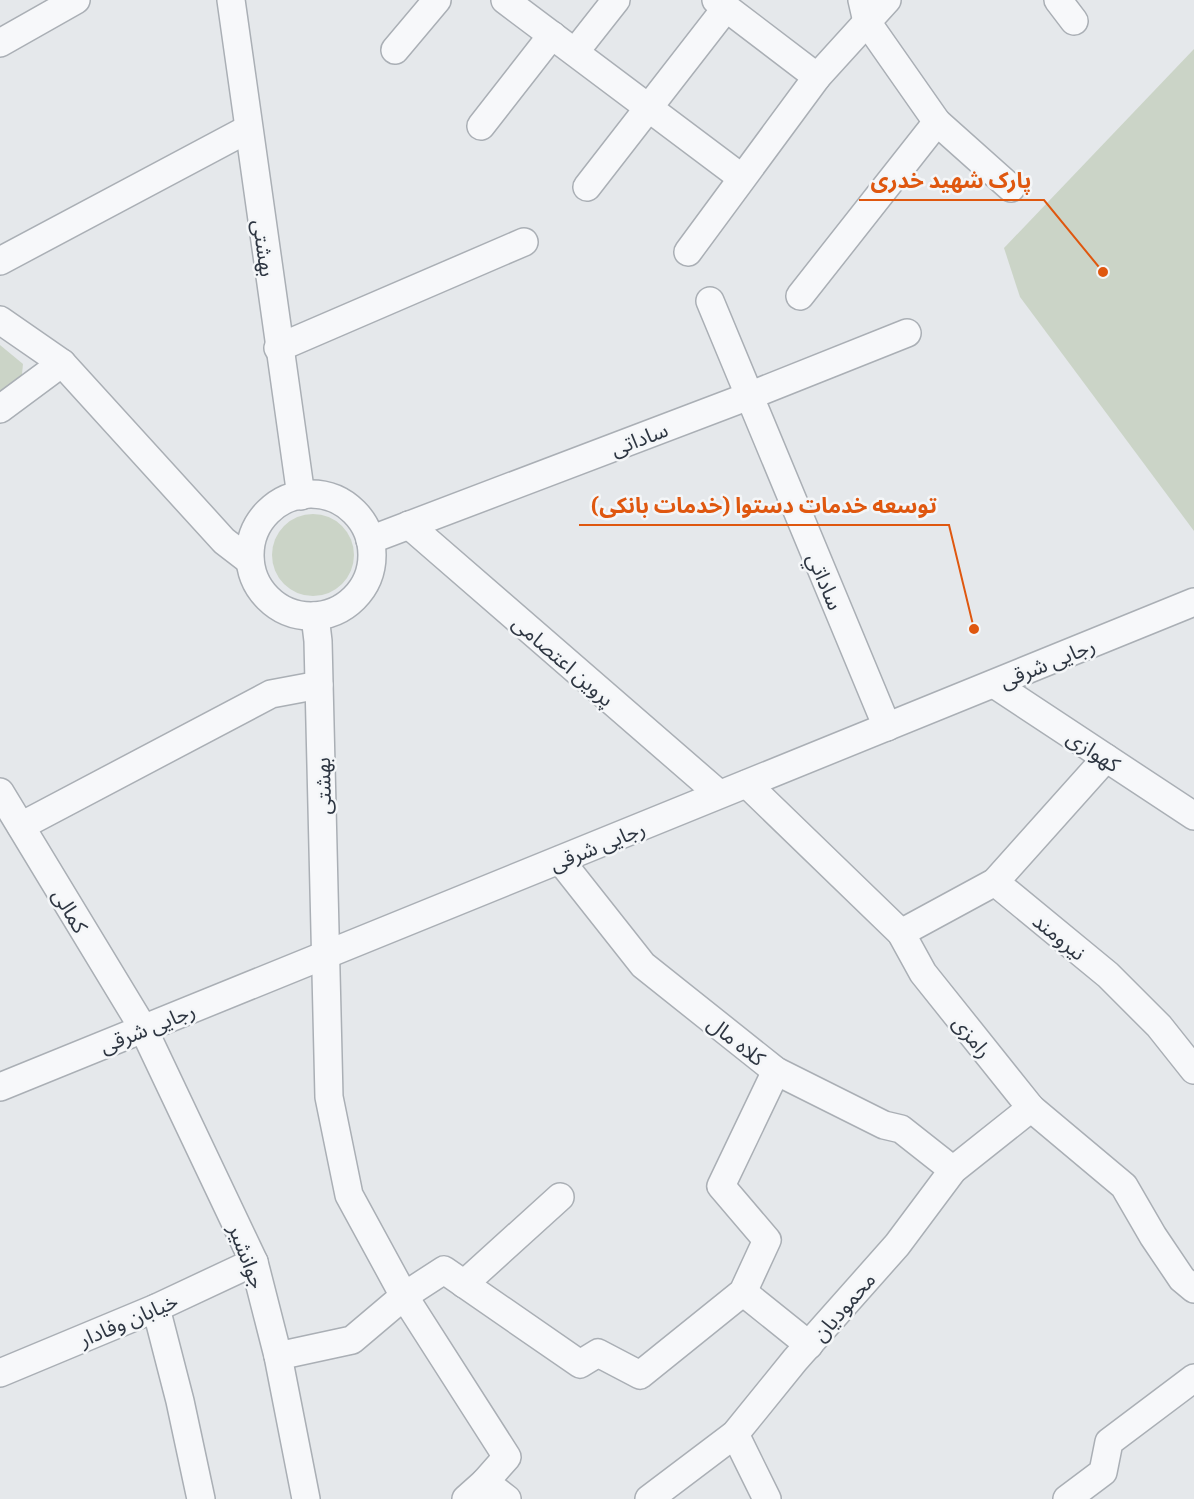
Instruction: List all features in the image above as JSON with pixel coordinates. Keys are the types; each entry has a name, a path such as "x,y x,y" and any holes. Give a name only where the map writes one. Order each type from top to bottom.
{"street":[{"path":"0,43 76,0"},
{"name":"بهشتی","path":"231,0 278,348 301,496"},
{"path":"395,50 436,0"},
{"path":"505,0 742,178"},
{"path":"575,52 616,0"},
{"path":"688,252 864,11 887,0"},
{"path":"1058,0 1074,21"},
{"path":"587,188 649,108 721,4 817,77"},
{"path":"864,11 937,122 1011,188"},
{"path":"481,126 552,35"},
{"path":"800,296 937,122"},
{"path":"0,261 248,129"},
{"path":"278,348 524,242"},
{"name":"ساداتي","path":"710,301 886,728"},
{"path":"0,320 62,363 224,541 249,561"},
{"name":"ساداتی","path":"370,540 749,396 907,333"},
{"path":"0,410 62,363"},
{"path":"311,494 331,497 348,507 362,522 370,540 372,560 367,580 356,597 340,609 315,616 301,616 282,609 266,597 255,580 249,561 252,540 260,522 273,507 291,497 311,494"},
{"name":"پروین اعتصامی","path":"409,525 719,794"},
{"name":"رجایی شرقی","path":"0,1087 1194,602"},
{"name":"بهشتی","path":"315,616 320,685 329,1097 349,1195 404,1296 507,1457 476,1491"},
{"name":"کهوازی","path":"994,684 1194,816"},
{"path":"21,826 271,694 320,685"},
{"path":"901,933 995,882 1106,758"},
{"name":"رامزی","path":"747,784 901,933 923,973 1031,1108 1072,1146 1124,1186 1182,1280 1194,1289"},
{"name":"کمالی","path":"0,792 143,1028"},
{"name":"کلاه مال","path":"560,860 643,965 776,1071 884,1125 901,1129 953,1170"},
{"name":"نیرومند","path":"995,882 1108,975 1159,1026 1194,1070"},
{"name":"جوانشیر","path":"143,1028 254,1262 279,1356 306,1499"},
{"path":"279,1356 352,1340 404,1296 444,1270 580,1364 598,1353 640,1375 743,1292 767,1240 721,1186 776,1071"},
{"name":"محمودیان","path":"649,1499 735,1434 897,1245 953,1170 1031,1108"},
{"path":"464,1284 560,1197"},
{"name":"خیابان وفادار","path":"0,1373 156,1308 254,1262"},
{"path":"743,1292 809,1345"},
{"path":"156,1308 180,1401 201,1499"},
{"path":"1068,1499 1102,1472 1109,1442 1194,1378"},
{"path":"735,1434 767,1499"},
{"path":"476,1491 507,1499"}],"shaded area":[{"path":"1194,49 1194,531 1020,297 1004,248"},
{"path":"0,345 23,364 21,384 0,399"},
{"path":"305,514 321,514 336,521 347,532 354,547 351,571 342,584 321,596 305,596 290,589 279,578 272,563 272,547 279,532 290,521"}],"place":[{"name":"پارک شهید خدری","path":"1103,272"},
{"name":"(توسعه خدمات دستوا (خدمات بانکی","path":"974,629"}]}
